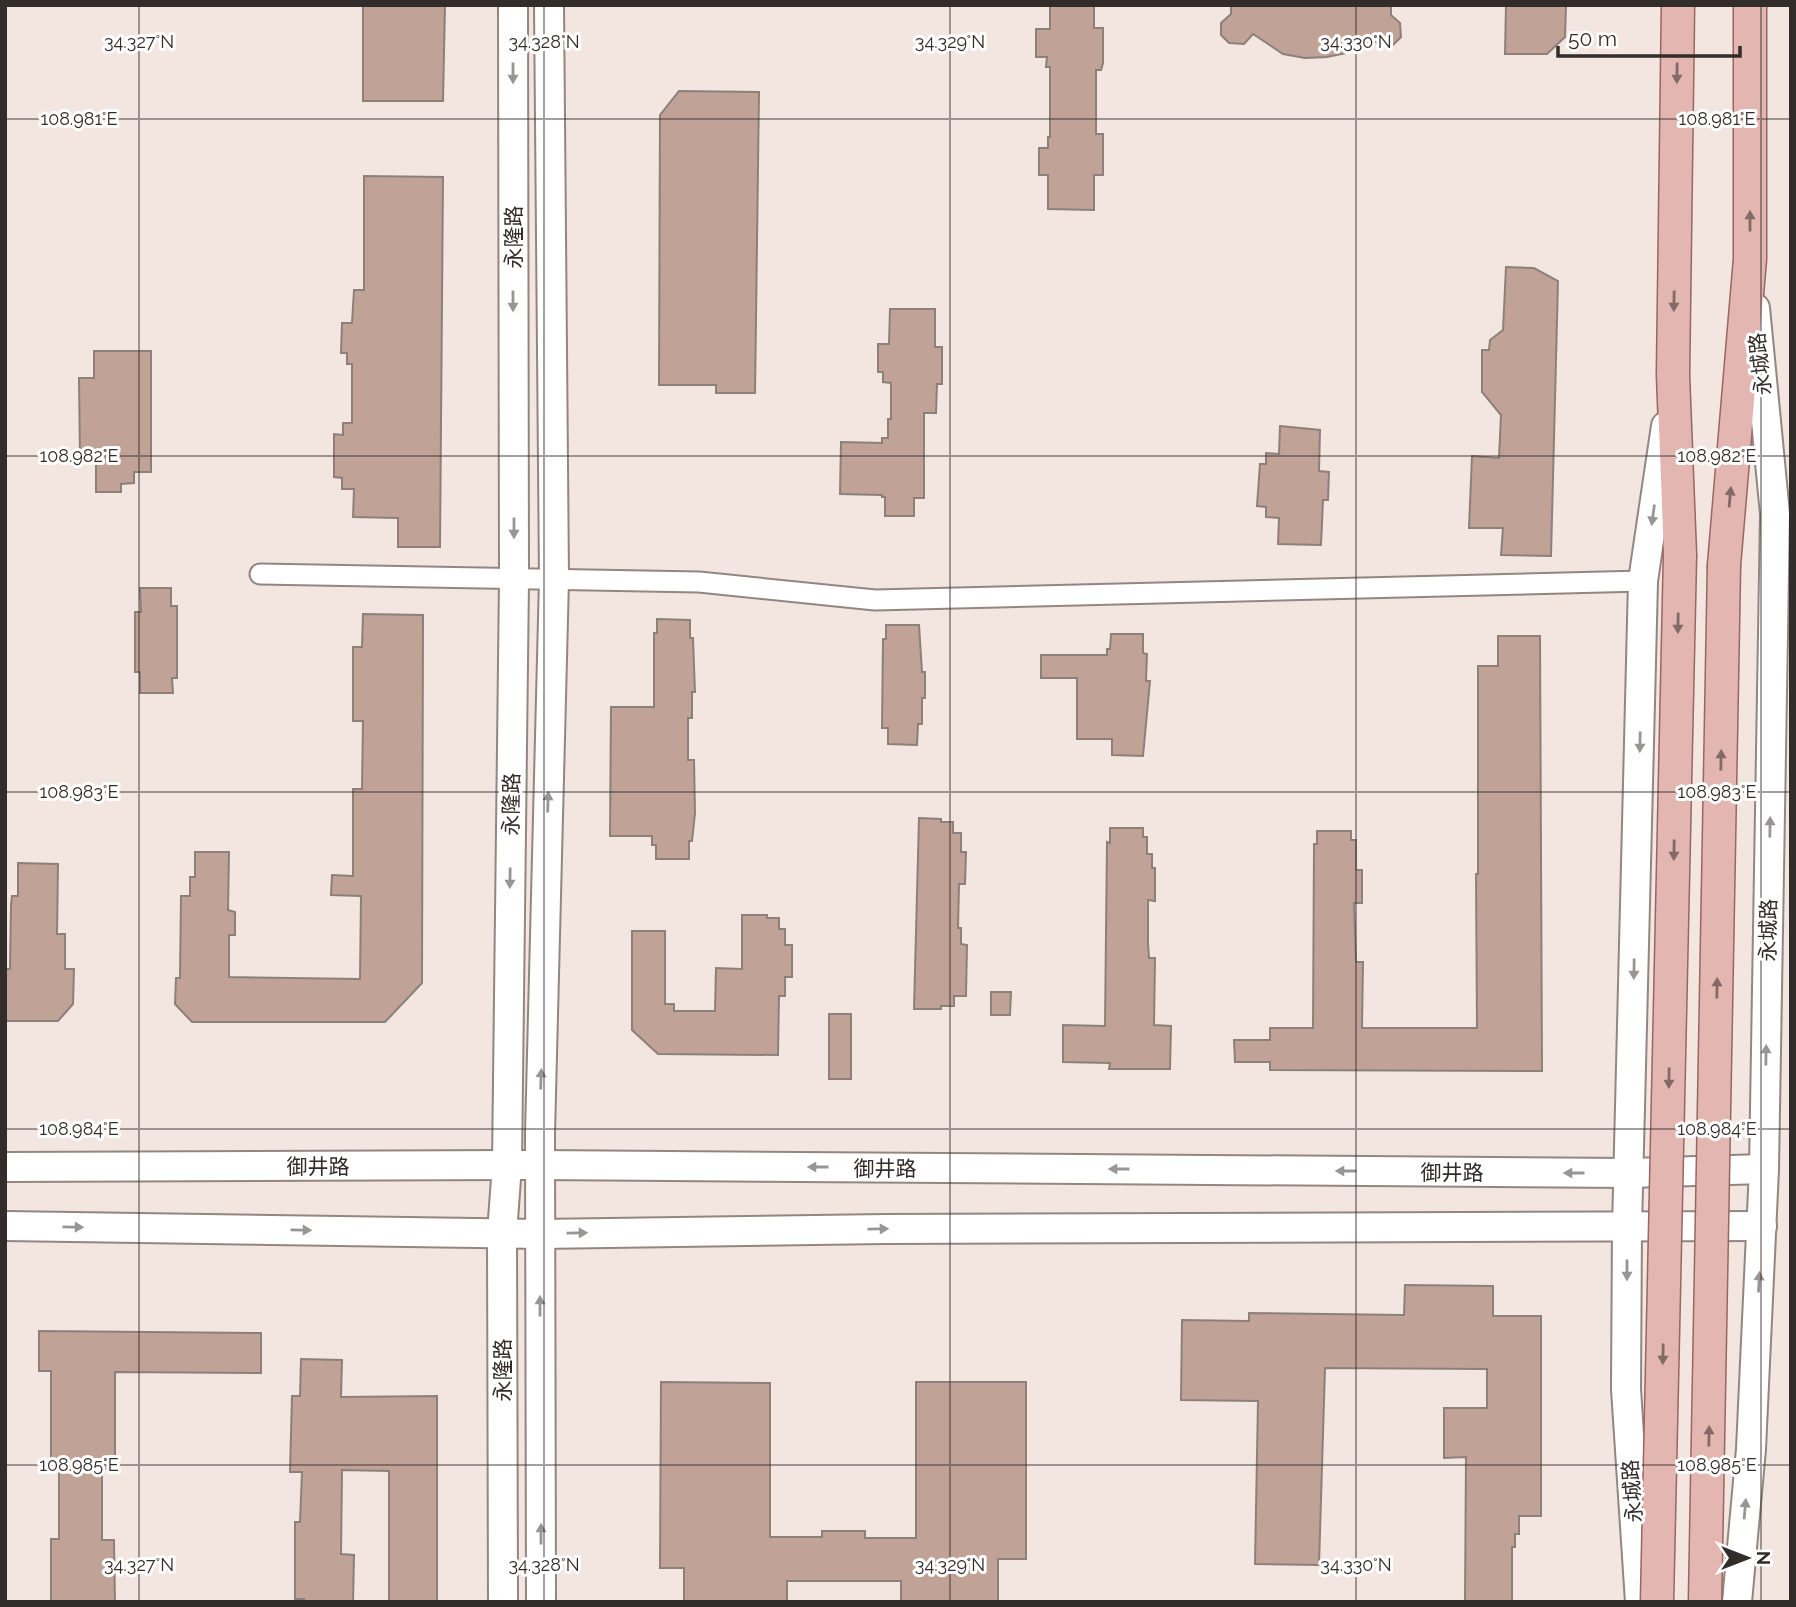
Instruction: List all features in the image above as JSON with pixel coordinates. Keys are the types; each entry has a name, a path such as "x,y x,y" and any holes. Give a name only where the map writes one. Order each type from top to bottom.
{"main road":[{"name":"永城路","path":"1657,1602 1680,555 1674,375 1678,5"},
{"name":"永城路","path":"1705,1602 1724,565 1750,259 1750,5"}],"street":[{"name":"永隆路","path":"503,1602 502,1233 507,1165 514,579 513,5"},
{"name":"永隆路","path":"541,1602 540,1165 554,579 549,5"},
{"name":"永城路","path":"1737,1602 1751,1449 1764,1169 1775,514 1750,259"},
{"name":"永城路","path":"1640,1602 1626,1389 1627,1228 1643,580 1674,375"},
{"path":"260,574 699,582 874,600 1643,580"},
{"name":"御井路","path":"5,1167 540,1165 1629,1173 1764,1169"},
{"path":"5,1226 540,1234 885,1229 1762,1226"}],"building":[{"path":"363,5 445,5 443,101 363,101"},
{"path":"1050,5 1094,5 1094,28 1103,28 1103,63 1101,70 1096,70 1096,134 1103,134 1103,175 1094,175 1094,210 1048,209 1048,175 1039,175 1039,148 1048,148 1050,137 1050,67 1046,67 1047,57 1036,57 1036,29 1050,29"},
{"path":"1231,5 1391,5 1391,15 1400,23 1401,37 1392,46 1379,45 1373,40 1351,52 1327,57 1305,58 1283,54 1253,34 1244,44 1229,43 1221,35 1221,23 1231,14"},
{"path":"1506,5 1566,5 1565,37 1547,54 1505,54"},
{"path":"679,91 759,92 755,393 716,393 716,385 659,385 660,115"},
{"path":"364,176 443,177 440,547 398,547 398,518 353,517 354,489 342,489 342,478 334,477 334,434 343,435 343,423 352,423 352,364 347,364 347,353 341,353 342,323 352,323 354,290 364,290"},
{"path":"1506,267 1534,268 1558,281 1551,556 1501,555 1503,528 1469,528 1472,456 1499,458 1501,415 1482,392 1482,350 1489,350 1490,340 1503,330"},
{"path":"890,309 935,309 935,347 942,347 942,384 937,384 936,413 924,413 924,498 914,498 914,516 885,516 885,497 882,495 840,494 841,442 882,443 882,438 888,438 891,383 883,382 883,372 878,372 878,344 889,344"},
{"path":"94,351 151,351 151,472 134,472 134,483 121,484 121,492 96,492 96,457 80,457 79,378 94,378"},
{"path":"1280,426 1320,430 1319,471 1329,472 1328,500 1323,500 1321,545 1278,544 1279,518 1266,517 1266,507 1257,506 1260,464 1266,464 1266,453 1279,454"},
{"path":"140,588 171,588 171,606 177,606 177,678 172,678 173,693 140,693 140,672 135,672 135,612 141,612"},
{"path":"363,614 423,615 422,983 385,1022 192,1022 175,1004 176,978 180,978 181,896 190,896 190,877 195,877 195,852 229,852 228,910 235,912 235,935 229,935 229,977 360,979 361,896 331,895 332,875 353,876 353,789 362,789 363,721 353,721 353,647 362,647"},
{"path":"657,619 690,620 690,638 693,638 695,692 692,692 692,718 688,718 688,760 694,760 695,813 692,841 689,841 689,859 656,859 656,845 652,845 652,836 610,836 611,707 654,707 654,633 657,633"},
{"path":"886,625 919,625 922,672 925,672 925,698 922,698 922,724 918,724 917,745 888,744 888,728 882,728 883,639 886,639"},
{"path":"1111,634 1143,634 1143,653 1147,654 1146,681 1150,681 1143,756 1112,755 1112,739 1077,739 1077,678 1041,678 1041,655 1107,655"},
{"path":"1498,636 1540,636 1542,1071 1270,1070 1270,1062 1235,1062 1234,1040 1270,1040 1270,1028 1313,1028 1314,844 1317,844 1317,831 1351,831 1351,840 1356,840 1356,870 1362,870 1362,903 1354,903 1356,962 1363,962 1362,1028 1477,1028 1478,666 1498,666"},
{"path":"919,818 953,822 953,833 961,833 961,852 966,852 965,884 959,884 958,928 961,928 961,944 967,945 966,996 954,996 954,1006 941,1006 941,1009 914,1009"},
{"path":"1110,828 1143,828 1143,837 1147,837 1147,854 1152,854 1152,868 1155,868 1155,901 1148,900 1148,943 1149,958 1155,958 1154,1025 1171,1026 1170,1069 1109,1069 1110,1063 1063,1062 1063,1025 1105,1026 1107,842 1110,843"},
{"path":"18,863 58,864 57,934 65,934 65,969 74,969 73,1004 58,1021 5,1021 5,969 10,969 11,905 12,896 18,896"},
{"path":"742,915 779,918 779,929 785,929 785,945 792,945 792,977 785,977 785,996 779,996 778,1055 658,1054 632,1030 632,931 665,931 665,1004 674,1004 674,1011 715,1011 716,968 742,969"},
{"path":"991,992 1011,992 1010,1015 991,1015"},
{"path":"829,1014 851,1014 851,1079 829,1079"},
{"path":"1405,1285 1493,1286 1493,1316 1541,1316 1541,1516 1519,1516 1519,1534 1515,1534 1515,1547 1512,1547 1512,1602 1465,1602 1466,1457 1444,1458 1444,1408 1487,1408 1487,1369 1325,1368 1319,1565 1255,1564 1258,1401 1181,1400 1182,1320 1249,1321 1249,1313 1404,1315"},
{"path":"39,1331 261,1333 261,1373 115,1372 115,1469 102,1469 102,1540 114,1540 115,1602 51,1602 51,1539 59,1539 59,1469 51,1469 51,1371 39,1371"},
{"path":"301,1359 342,1360 341,1397 437,1396 437,1602 389,1602 389,1471 342,1470 341,1554 354,1555 353,1602 304,1602 304,1599 295,1599 295,1522 300,1522 302,1472 290,1472 292,1396 300,1396"},
{"path":"661,1382 770,1383 770,1537 822,1537 822,1531 865,1531 865,1538 916,1538 916,1382 1026,1382 1026,1559 998,1559 998,1602 901,1602 901,1581 787,1581 787,1602 684,1602 684,1568 660,1568"}]}
